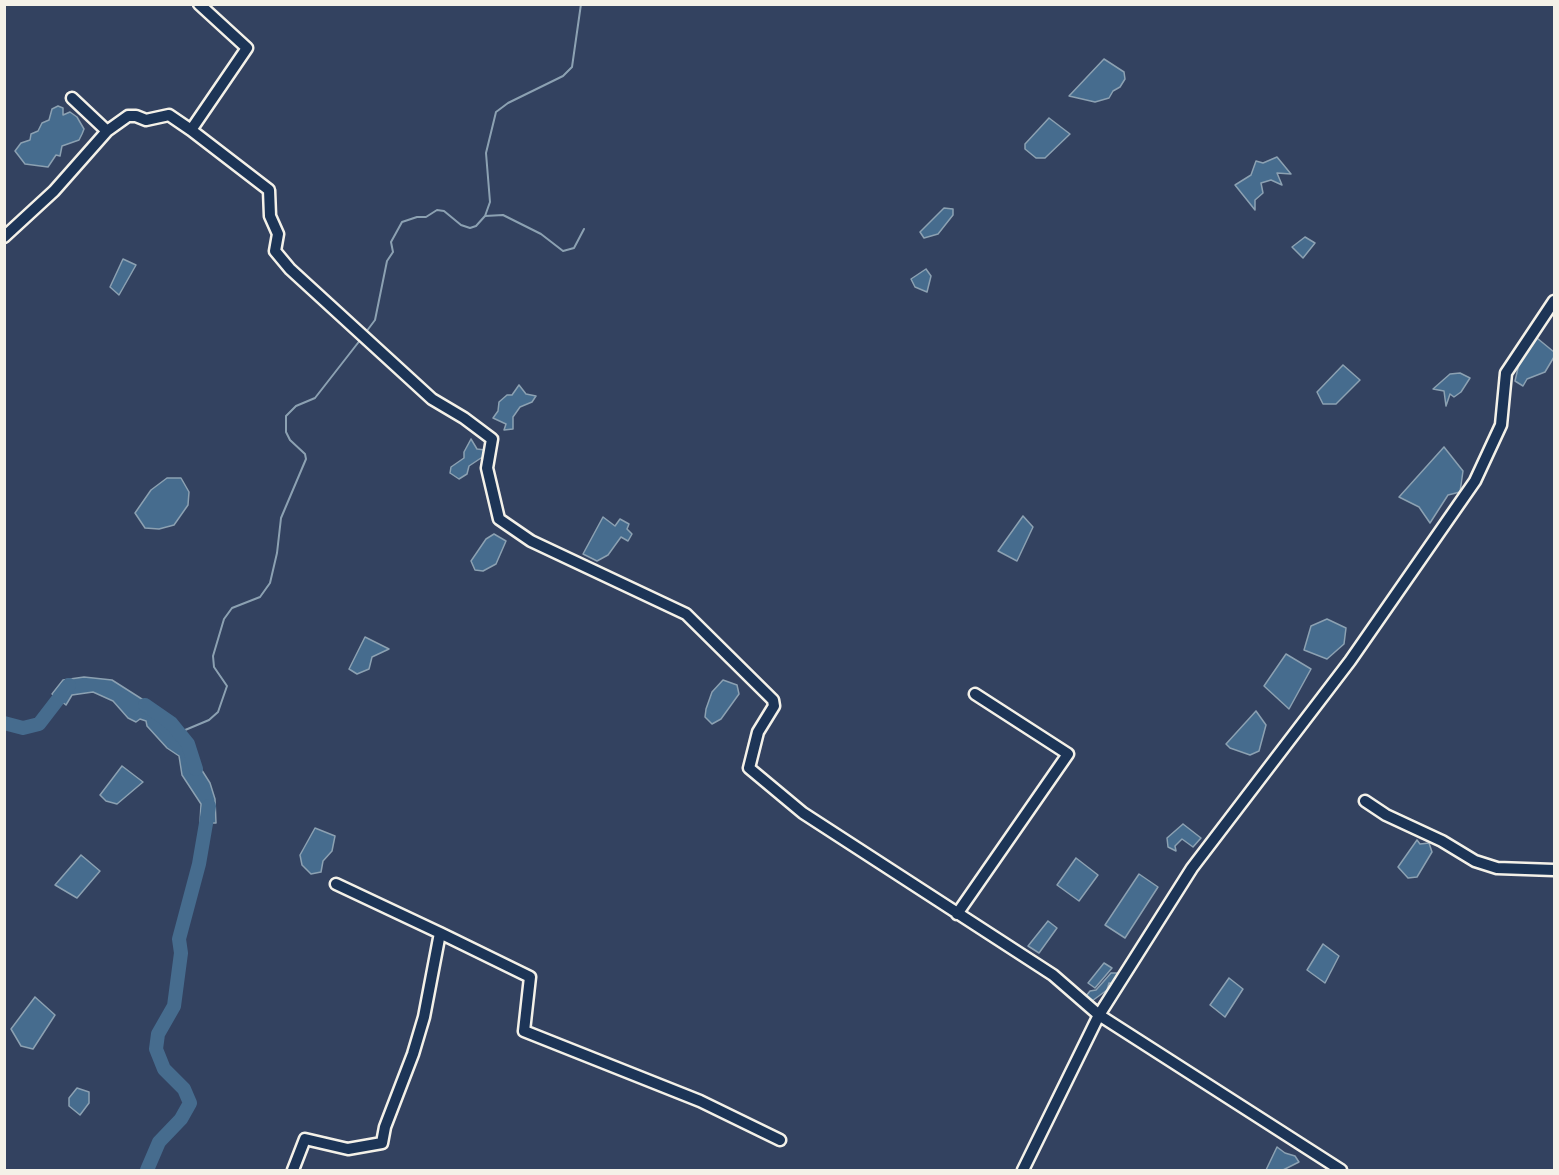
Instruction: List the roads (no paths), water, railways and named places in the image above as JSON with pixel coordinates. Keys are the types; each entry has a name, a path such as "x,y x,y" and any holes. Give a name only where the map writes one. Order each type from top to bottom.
{"street":[{"path":"191,130 247,48 199,4"},
{"path":"72,98 106,131"},
{"path":"4,237 54,191 106,131 128,116 146,120 169,115 191,130 269,190 270,216 278,234 275,251 290,269 432,399 464,417 492,439 486,468 499,519 531,541 686,614 775,703 758,732 748,764 750,771 803,813 1053,975 1099,1015 1341,1170"},
{"path":"1023,1170 1099,1015 1192,868 1350,661 1475,481 1501,425 1506,373 1554,301"},
{"path":"957,914 1068,754 975,694"},
{"path":"1365,801 1386,815 1442,840 1475,861 1497,868 1554,870"},
{"path":"336,884 530,977 524,1031 700,1101 780,1140"},
{"path":"293,1170 305,1139 348,1149 382,1143 385,1127 413,1054 424,1017 440,933"}],"water":[{"path":"1104,59 1124,72 1125,79 1120,87 1113,91 1109,98 1095,102 1069,96"},
{"path":"58,106 63,108 63,115 70,112 77,117 84,129 79,140 62,146 60,156 56,155 48,167 25,164 15,151 21,143 30,140 31,134 38,131 42,123 49,120 52,109"},
{"path":"1049,118 1070,134 1045,158 1036,158 1025,149 1025,144"},
{"path":"1277,157 1291,174 1277,173 1282,185 1271,180 1261,183 1263,193 1255,200 1255,210 1235,185 1251,175 1256,161 1263,163"},
{"path":"944,208 953,209 953,215 938,234 924,238 920,232"},
{"path":"1305,237 1315,243 1303,258 1292,247"},
{"path":"123,259 136,265 119,295 110,287"},
{"path":"926,269 931,276 927,292 915,287 911,279"},
{"path":"1532,334 1554,352 1554,357 1545,372 1527,379 1523,386 1515,381 1518,368 1511,365"},
{"path":"1343,365 1360,380 1336,404 1323,404 1317,392"},
{"path":"1460,373 1470,378 1461,392 1454,397 1450,394 1446,406 1444,391 1433,389 1450,374"},
{"path":"519,385 526,394 536,396 532,402 520,407 513,417 513,429 504,430 506,424 493,418 498,411 499,402 507,395 512,395"},
{"path":"471,439 477,449 485,450 487,454 469,466 467,474 459,479 450,473 451,467 464,458 464,452"},
{"path":"1444,447 1463,471 1460,492 1448,495 1430,523 1419,507 1399,497"},
{"path":"167,478 181,478 189,492 188,505 174,525 159,529 145,528 135,513 151,490"},
{"path":"1023,516 1033,527 1017,561 998,551"},
{"path":"603,517 615,526 620,519 629,524 627,529 632,534 628,541 621,537 608,555 597,561 583,554"},
{"path":"494,534 506,541 496,564 483,571 475,570 471,561 486,539"},
{"path":"1327,619 1346,628 1344,644 1327,659 1304,650 1311,626"},
{"path":"365,637 389,649 372,657 369,669 357,674 349,669"},
{"path":"1286,654 1311,669 1289,709 1264,686"},
{"path":"84,677 112,680 156,708 160,718 184,742 210,783 215,799 216,823 200,823 201,804 182,775 179,756 167,748 147,726 146,721 140,719 136,722 128,718 113,701 93,692 72,695 66,705 52,694 63,680"},
{"path":"723,680 737,685 739,694 721,719 712,724 705,717 706,709 712,692"},
{"path":"1256,711 1266,725 1259,751 1250,755 1230,748 1226,744"},
{"path":"122,766 143,782 117,804 106,801 100,795"},
{"path":"1183,824 1201,838 1193,847 1182,839 1175,846 1176,851 1168,847 1167,838"},
{"path":"315,828 335,836 332,851 323,861 321,872 311,874 302,865 300,855"},
{"path":"1417,840 1420,844 1429,843 1432,852 1417,877 1408,878 1398,867"},
{"path":"81,855 100,871 77,898 55,885"},
{"path":"1076,858 1098,875 1079,901 1057,885"},
{"path":"1139,874 1158,887 1125,938 1105,925"},
{"path":"1048,921 1057,928 1039,953 1028,946"},
{"path":"1323,944 1339,956 1325,983 1307,970"},
{"path":"1104,963 1112,968 1095,988 1088,983"},
{"path":"1111,973 1121,973 1117,984 1109,983 1107,990 1092,1001 1086,996 1090,991 1096,990"},
{"path":"1229,978 1243,989 1225,1017 1210,1005"},
{"path":"35,997 55,1015 33,1049 21,1046 11,1029"},
{"path":"77,1088 89,1092 89,1103 80,1115 69,1106 69,1098"},
{"path":"1277,1147 1295,1156 1299,1162 1283,1170 1266,1170"}],"waterway":[{"path":"366,332 375,320 387,261 393,252 391,242 402,222 417,217 426,217 437,210 444,211 461,225 470,228 476,226 485,216 490,202 486,153 496,112 508,103 563,76 572,67 581,4"},
{"path":"485,216 503,215 541,234 563,251 574,248 584,229"},
{"path":"178,733 209,720 218,712 227,686 214,667 213,656 224,619 232,608 260,597 270,583 277,553 281,518 306,459 305,454 290,440 286,432 286,416 296,406 315,398 361,339"},
{"path":"4,723 23,728 39,724 69,685"},
{"path":"145,705 171,723 188,744 196,769"},
{"path":"147,1170 159,1142 181,1119 190,1103 184,1089 164,1069 156,1049 158,1034 174,1006 181,953 179,939 199,864 209,806"}]}
